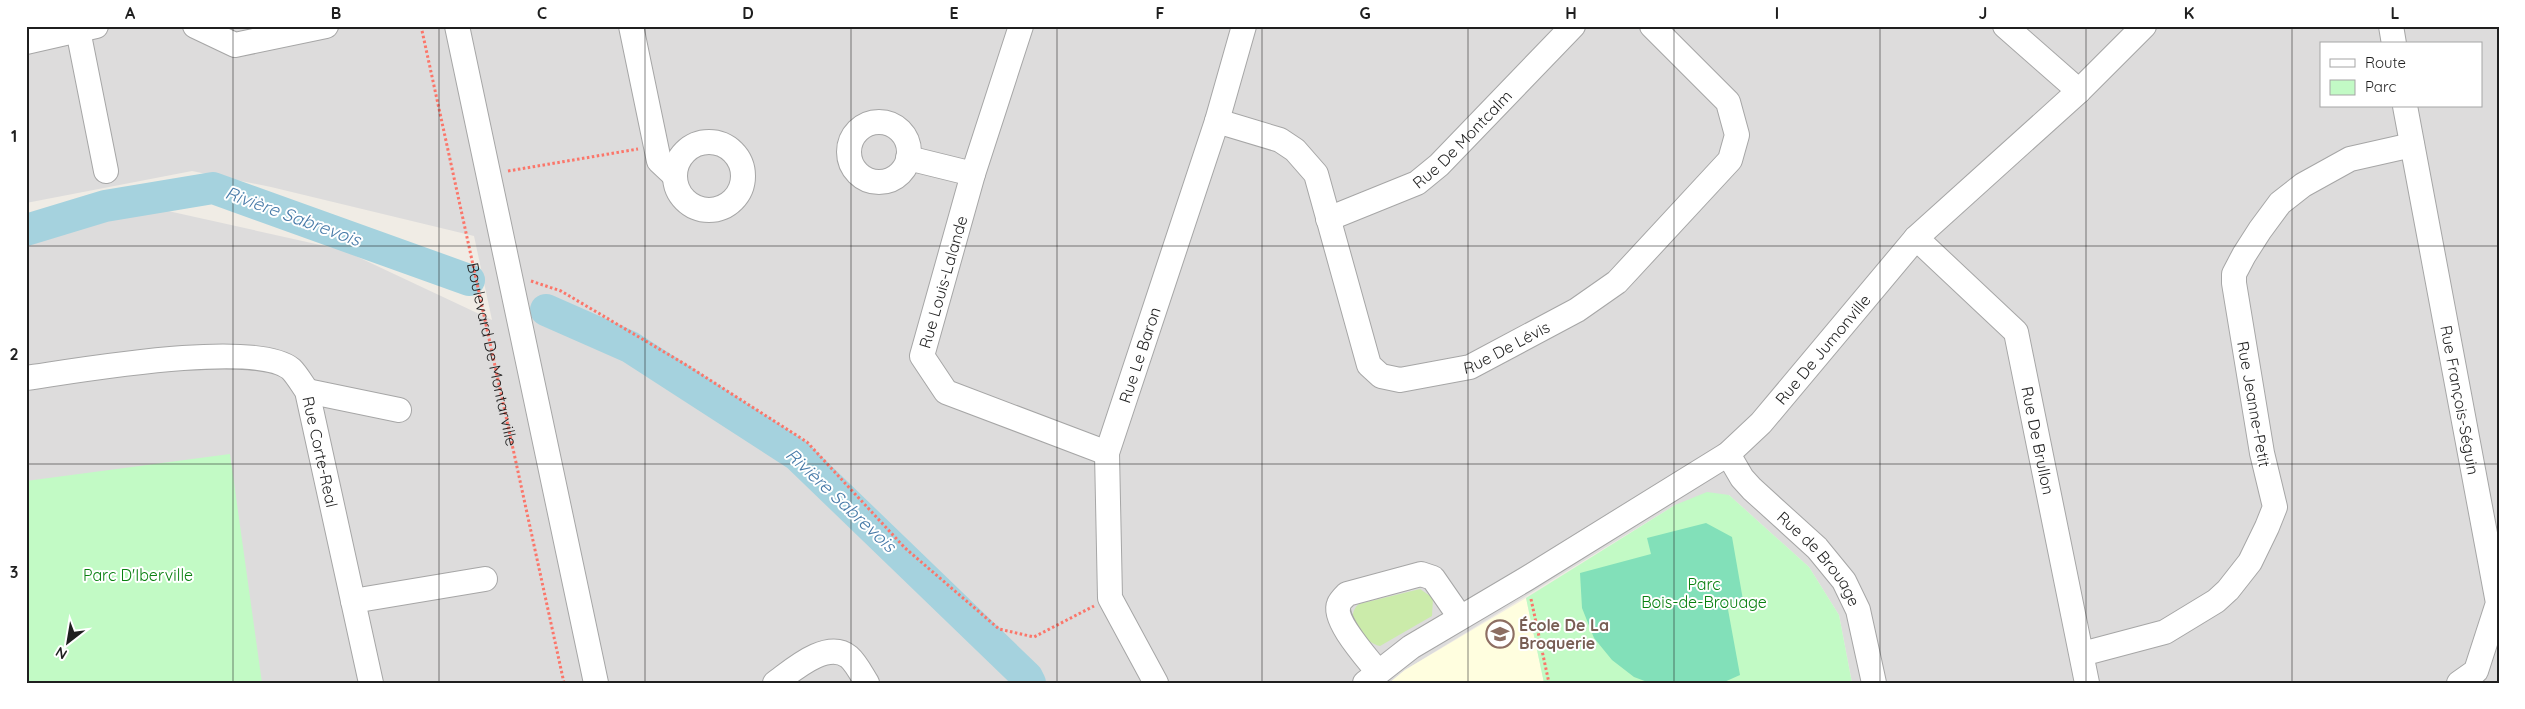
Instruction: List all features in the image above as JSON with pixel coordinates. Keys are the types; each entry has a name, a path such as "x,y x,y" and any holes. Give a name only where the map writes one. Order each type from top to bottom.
{"street":[{"path":"196,26 235,46 326,26"},
{"name":"Boulevard De Montarville","path":"458,26 596,683"},
{"path":"631,26 659,161 675,176"},
{"name":"Rue Louis-Lalande","path":"1021,26 973,174 922,356 946,392 1107,453"},
{"name":"Rue Le Baron","path":"1156,683 1110,598 1107,453 1217,120 1244,26"},
{"name":"Rue De Montcalm","path":"1328,219 1417,183 1438,165 1573,26"},
{"name":"Rue De Lévis","path":"1217,120 1280,140 1295,150 1316,174 1369,365 1382,376 1400,380 1470,367 1577,310 1617,282 1730,160 1737,135 1728,102 1652,26"},
{"path":"2005,26 2079,91"},
{"name":"Rue De Jumonville","path":"1460,617 1433,578 1421,574 1347,594 1339,604 1338,615 1371,677 1411,647 1526,579 1728,454 1761,423 1916,238 2079,91 2144,26"},
{"path":"2391,26 2394,42"},
{"path":"26,42 87,28 106,171"},
{"name":"Rue François-Séguin","path":"2405,108 2498,604 2476,671 2459,683"},
{"name":"Rue Jeanne-Petit","path":"2082,654 2165,632 2216,600 2228,590 2250,562 2275,507 2247,366 2234,274 2244,255 2280,203 2303,185 2350,159 2412,145"},
{"path":"908,158 973,174"},
{"name":"Rue De Brullon","path":"1916,238 2016,332 2087,683"},
{"name":"Rue Corte-Real","path":"26,378 212,355 260,358 290,369 307,391 371,683"},
{"path":"307,391 399,410"},
{"name":"Rue de Brouage","path":"1728,454 1742,478 1752,489 1817,548 1844,581 1858,610 1874,683"},
{"path":"353,602 485,578"},
{"path":"775,683 815,655 832,652 848,656 867,683"}],"path":[{"name":"Boulevard De Montarville","path":"421,26 564,683"},
{"path":"490,174 656,146"},
{"path":"511,275 561,292 688,366 807,442 905,548 999,628 1034,637 1110,598"},
{"path":"1526,579 1550,683"}],"shaded area":[{"path":"26,26 2499,26 2499,683 1852,683 1839,615 1809,567 1729,495 1675,505 1405,670 1389,683 26,683 26,237 159,209 343,250 492,320 474,236 271,187 192,171 26,203"},
{"name":"École De La Broquerie","path":"1526,598 1544,683 1389,683 1405,670"}],"green space":[{"name":"Parc D'Iberville","path":"230,454 262,683 26,683 26,481"},
{"name":"Parc Bois-de-Brouage","path":"1707,492 1729,495 1809,567 1839,615 1852,683 1544,683 1526,598 1675,505"},
{"path":"1706,523 1732,537 1743,600 1727,604 1740,675 1722,683 1650,683 1634,677 1612,660 1594,638 1582,608 1580,573 1651,554 1647,538"},
{"path":"1420,589 1433,598 1432,616 1380,646 1368,640 1357,629 1353,616 1354,609 1359,604"}],"waterway":[{"name":"Rivière Sabrevois","path":"26,230 105,206 213,188 469,280"},
{"name":"Rivière Sabrevois","path":"546,310 630,347 797,455 1027,677 1030,683"}],"place":[{"name":"École De La Broquerie","path":"1500,634"}]}
